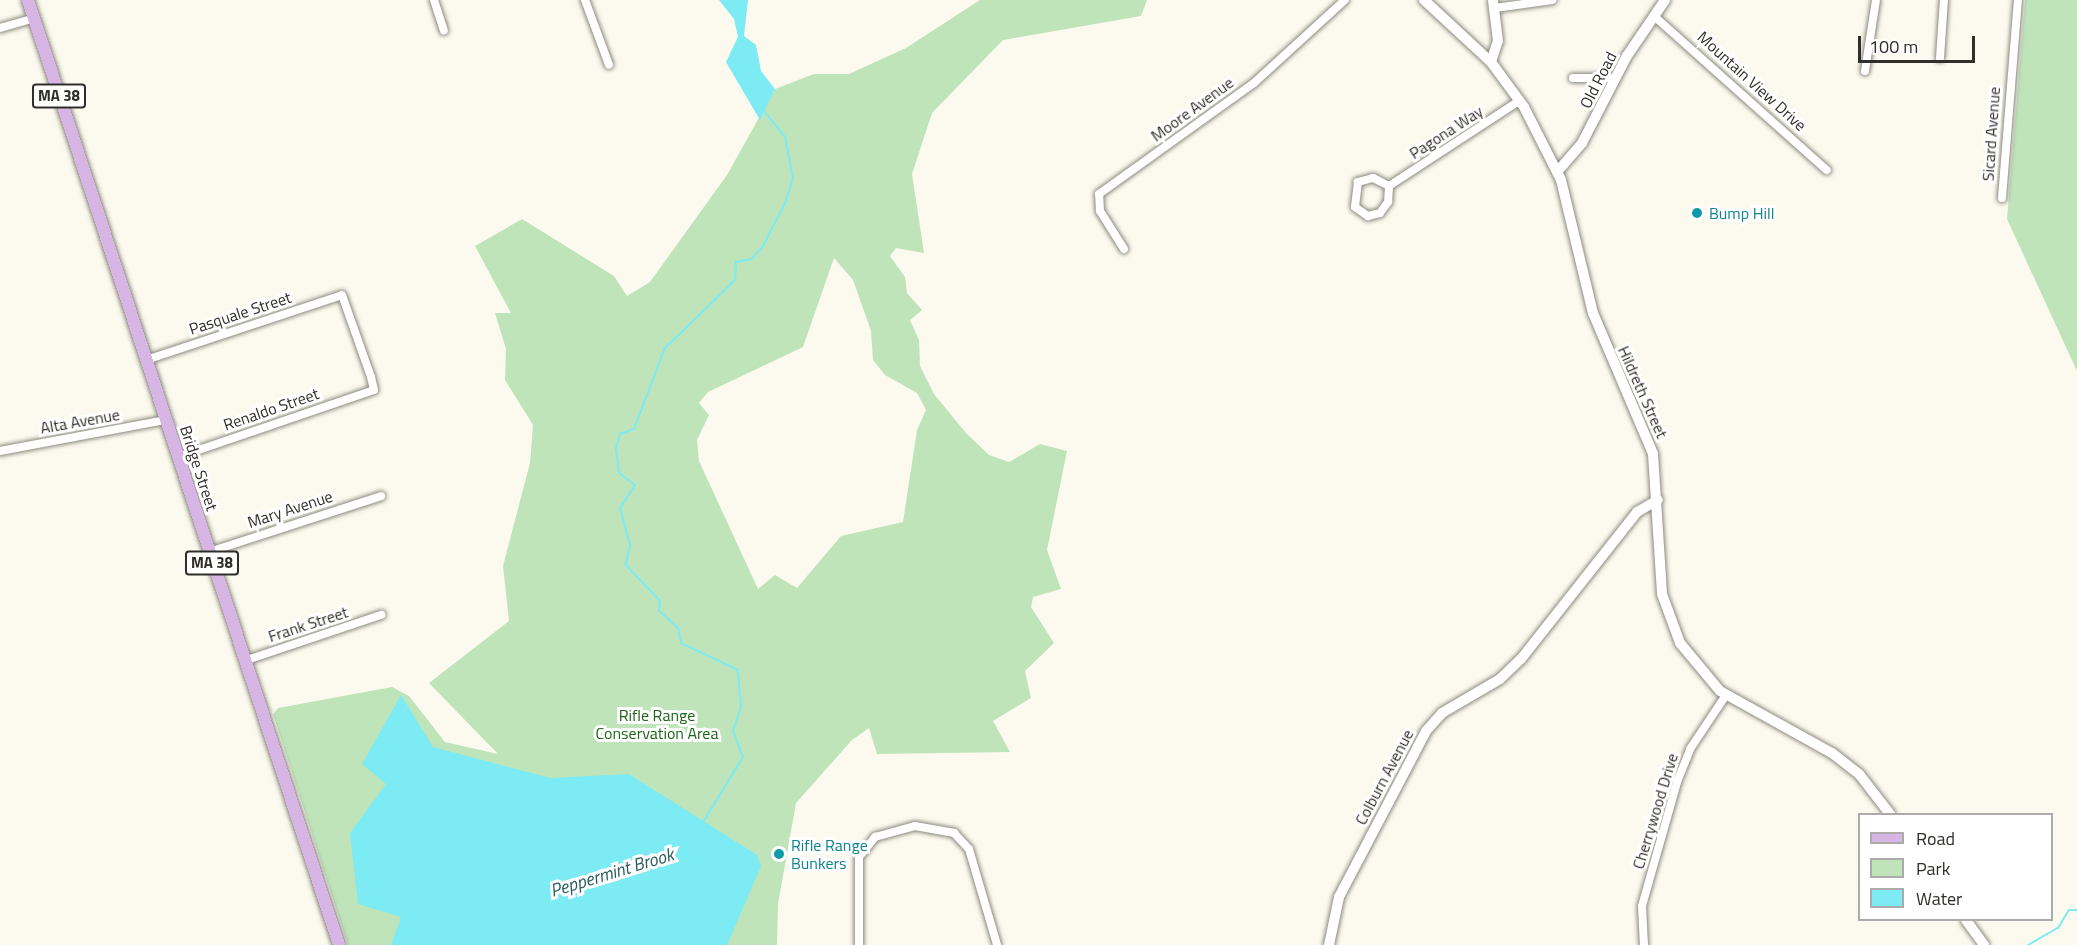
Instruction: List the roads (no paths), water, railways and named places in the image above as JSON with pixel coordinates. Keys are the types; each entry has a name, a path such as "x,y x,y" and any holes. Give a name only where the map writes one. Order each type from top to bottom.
{"main road":[{"name":"Bridge Street","path":"28,0 339,945"}],"street":[{"path":"435,0 444,30"},
{"path":"585,0 609,65"},
{"name":"Moore Avenue","path":"1124,249 1100,211 1099,194 1254,83 1345,0"},
{"name":"Hildreth Street","path":"1424,0 1491,62 1519,101 1557,172 1593,313 1646,431 1658,500 1658,563 1670,620 1698,669 1726,695 1832,753 1859,774 1889,813"},
{"path":"1491,62 1498,41 1494,4 1552,0"},
{"name":"Old Road","path":"1557,172 1582,143 1616,78 1665,0"},
{"path":"1865,71 1876,0"},
{"path":"1940,58 1944,0"},
{"name":"Sicard Avenue","path":"2002,198 2018,0"},
{"name":"Mountain View Drive","path":"1655,17 1827,170"},
{"path":"0,28 34,18"},
{"path":"1573,78 1616,78"},
{"name":"Pagona Way","path":"1389,186 1519,101"},
{"path":"1373,178 1389,186 1388,202 1380,213 1368,216 1355,207 1358,182 1373,178"},
{"name":"Pasquale Street","path":"146,360 342,295 375,390"},
{"name":"Renaldo Street","path":"178,457 375,390"},
{"name":"Alta Avenue","path":"0,451 166,420"},
{"name":"Mary Avenue","path":"209,552 381,496"},
{"name":"Colburn Avenue","path":"1329,945 1339,897 1426,731 1442,713 1500,679 1521,659 1637,512 1658,500"},
{"name":"Frank Street","path":"244,661 381,615"},
{"name":"Cherrywood Drive","path":"1644,945 1642,906 1677,782 1690,749 1726,695"},
{"path":"860,945 859,857 874,837 915,826 954,833 969,849 997,945"},
{"path":"1967,921 1984,945"}],"water":[{"path":"719,0 748,0 744,36 756,45 761,71 775,89 760,120 726,62 738,37 734,19"},
{"path":"401,695 433,747 550,778 629,774 757,855 761,866 727,945 391,945 401,917 358,904 350,833 386,784 362,764"}],"waterway":[{"name":"Peppermint Brook","path":"703,822 743,757 733,731 741,707 738,670 681,643 678,628 659,611 660,601 626,565 630,545 620,508 635,485 619,473 616,448 620,434 634,429 665,348 735,280 736,262 752,259 763,246 785,203 793,178 785,137 763,110"},
{"path":"2028,945 2058,928 2069,910 2077,910"}],"place":[{"name":"Bump Hill","path":"1697,213"},
{"name":"Rifle Range Bunkers","path":"779,854"}],"park label":[{"name":"Rifle Range Conservation Area","path":"657,724"}]}
